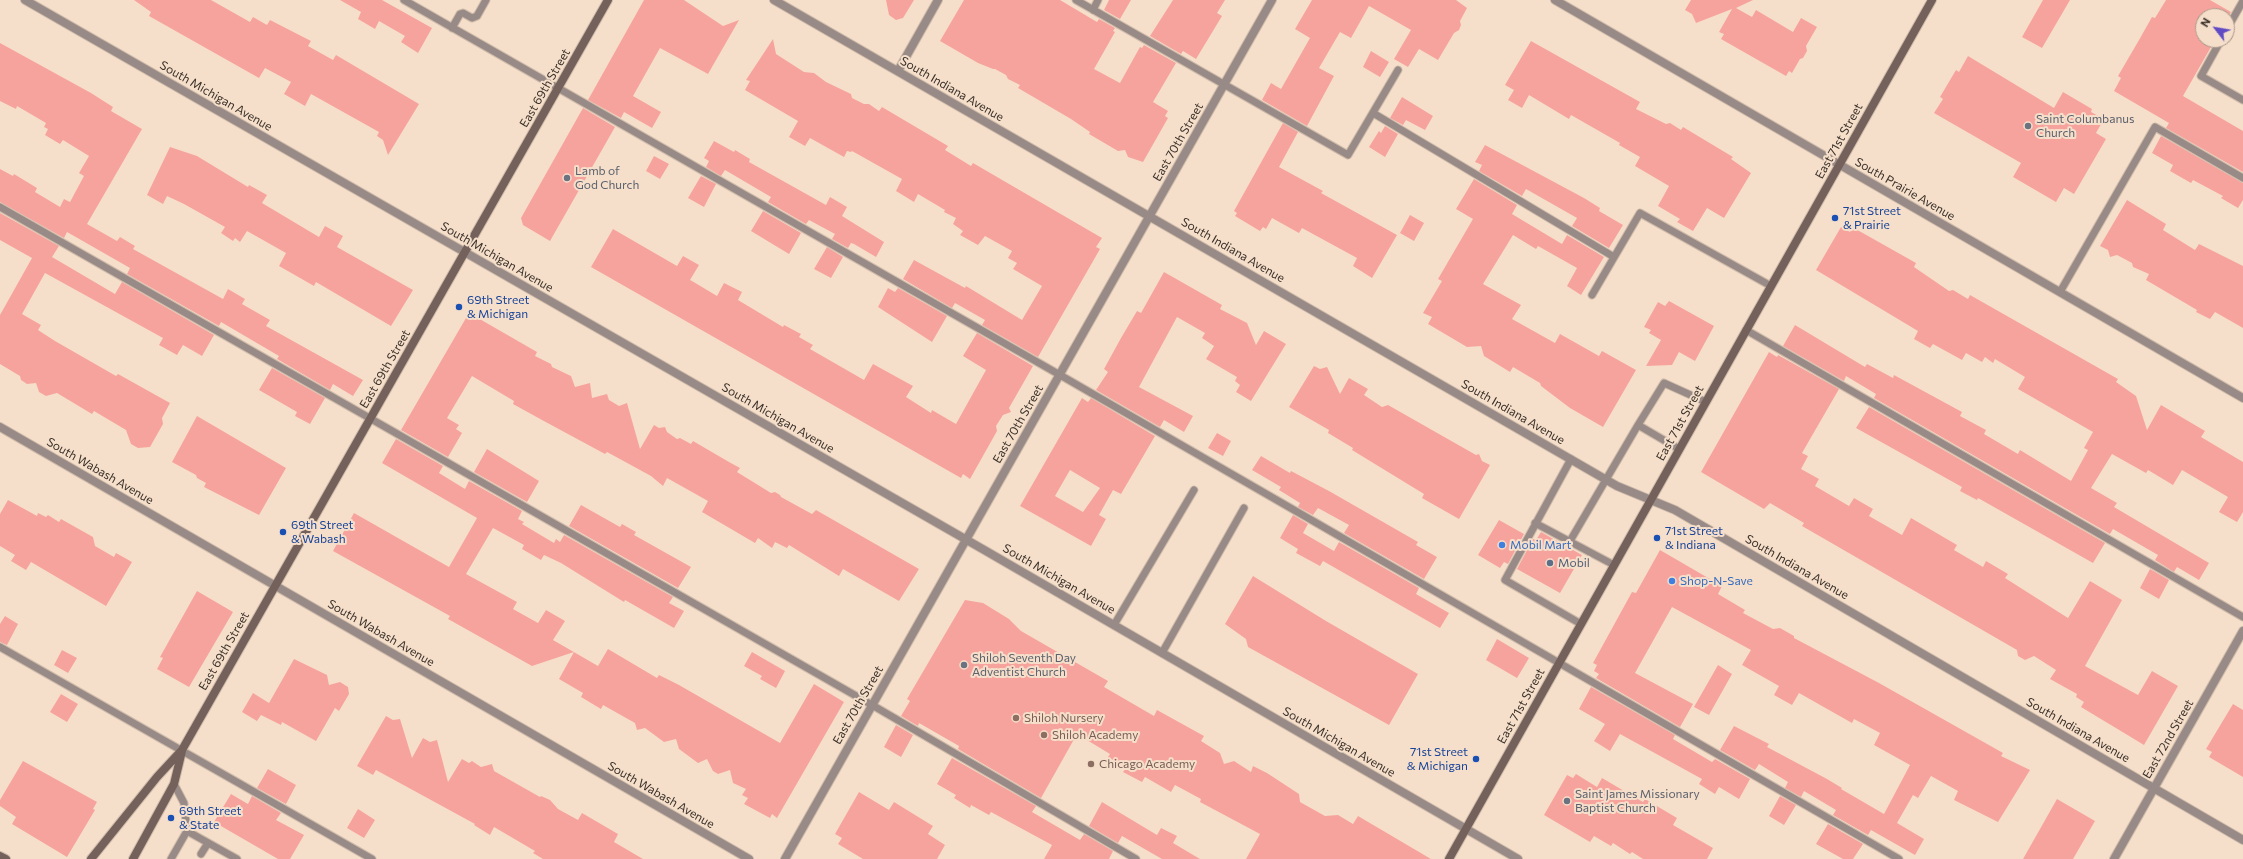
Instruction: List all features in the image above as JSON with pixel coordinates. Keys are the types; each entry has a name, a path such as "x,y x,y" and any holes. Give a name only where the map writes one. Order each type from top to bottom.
{"street":[{"name":"South Michigan Avenue","path":"25,0 1114,625 1518,859"},
{"name":"East 69th Street","path":"91,859 157,777 182,750 608,0"},
{"name":"South Indiana Avenue","path":"774,0 1625,490 1675,510 2243,840"},
{"path":"898,71 938,0"},
{"name":"South Prairie Avenue","path":"1555,0 2243,398"},
{"name":"East 71st Street","path":"1449,859 1932,0"},
{"name":"East 70th Street","path":"785,859 1224,85 1269,1"},
{"name":"South Wabash Avenue","path":"0,427 749,859"},
{"name":"East 72nd Street","path":"2114,859 2243,631"},
{"name":"East 69th Street","path":"133,859 174,784 182,750"},
{"path":"0,856 6,859"}],"lane":[{"path":"404,0 1060,375 1899,859"},
{"path":"452,28 460,14 464,13 472,18 477,16 486,0"},
{"path":"1076,0 1348,154 1398,70"},
{"path":"1093,10 1098,0"},
{"path":"2235,15 2243,1"},
{"path":"2217,48 2201,76 2243,100"},
{"path":"1373,113 1614,257"},
{"path":"2060,292 2155,127 2243,178"},
{"path":"0,207 872,705 1136,859"},
{"path":"1592,295 1640,213 1771,286"},
{"path":"1746,330 2243,617"},
{"path":"1570,541 1638,424 1664,383 1706,402"},
{"path":"1638,424 1679,449"},
{"path":"1571,459 1505,580 1581,624"},
{"path":"1114,625 1194,490"},
{"path":"1162,653 1244,508"},
{"path":"1535,523 1614,565"},
{"path":"0,647 372,859"},
{"path":"171,859 187,831 184,803 174,784"},
{"path":"187,831 208,843 227,857 237,859"},
{"path":"201,854 208,843"}],"building":[{"path":"134,0 211,0 250,22 253,17 267,25 270,20 311,41 308,46 333,60 336,55 419,104 388,155 383,140 377,136 379,132 311,94 305,106 284,94 291,82 265,68 259,78 149,16 151,12"},
{"path":"340,0 382,0 432,28 418,53 401,42 405,36 379,21 375,29 358,19 361,12"},
{"path":"644,0 684,0 723,26 739,20 708,74 660,48 633,96 661,112 652,128 624,112 621,118 588,100"},
{"path":"886,0 914,0 903,18 896,20 889,15"},
{"path":"964,0 1060,0 1097,22 1099,19 1115,28 1113,31 1115,32 1094,69 1120,83 1140,47 1142,48 1144,45 1176,63 1153,102 1168,111 1165,116 1168,118 1143,162 1128,157 1125,150 1118,151 1089,134 1090,132 1071,119 1018,88 1020,85 1008,79 1006,75 978,63 940,41"},
{"path":"1109,0 1131,0 1120,19 1104,10"},
{"path":"1173,0 1225,0 1217,13 1222,16 1196,59 1183,51 1181,54 1150,36"},
{"path":"1312,0 1456,0 1467,8 1460,21 1461,25 1459,30 1454,33 1438,60 1419,49 1408,67 1394,59 1411,30 1369,6 1351,38 1340,32 1319,68 1334,76 1307,126 1262,100 1271,83 1281,89 1310,38 1295,29"},
{"path":"1691,0 1753,0 1736,8 1752,17 1756,10 1793,32 1801,18 1817,27 1806,46 1807,51 1803,58 1800,59 1792,73 1789,71 1786,76 1721,39 1724,34 1719,32 1732,9 1696,23 1692,14 1685,10"},
{"path":"2043,0 2070,0 2042,48 2022,37"},
{"path":"2166,0 2210,0 2224,8 2195,8 2195,48 2210,48 2183,96 2243,131 2243,172 2166,128 2169,123 2114,91 2121,78 2118,76 2152,17 2155,18"},
{"path":"773,39 776,54 804,72 814,73 826,82 851,94 852,98 864,104 869,104 879,111 882,107 948,146 945,150 971,166 973,163 1102,238 1096,247 1100,249 1038,357 982,325 985,320 955,303 952,308 903,279 914,260 965,288 966,286 1022,320 1042,286 1013,269 1017,263 1008,258 1012,251 985,236 978,245 960,235 963,231 953,224 956,218 944,212 945,210 918,194 914,202 896,191 902,179 852,151 847,151 844,157 810,138 805,146 789,137 798,121 745,90 750,81 746,80"},
{"path":"1531,41 1640,102 1636,109 1666,124 1670,123 1681,130 1683,127 1733,157 1731,159 1751,173 1724,218 1707,208 1693,231 1677,222 1680,219 1658,206 1669,186 1635,166 1640,157 1619,145 1620,143 1571,115 1569,119 1529,95 1522,108 1508,100 1514,90 1505,85"},
{"path":"0,43 91,93 113,107 111,111 142,129 87,224 117,241 120,237 135,246 133,249 223,299 228,289 245,299 242,304 270,320 266,326 363,380 353,396 333,384 330,390 277,359 279,356 221,322 219,326 127,274 130,268 67,232 64,238 0,202 0,169 13,176 14,174 37,188 35,192 60,207 64,199 70,202 84,176 79,173 89,156 63,140 60,144 45,135 48,129 44,127 46,123 17,106 16,109 0,101"},
{"path":"1371,51 1389,62 1380,77 1363,67"},
{"name":"Saint Columbanus Church","path":"1968,56 2054,108 2063,92 2092,109 2091,112 2104,119 2096,133 2106,139 2074,194 2064,188 2056,202 2013,177 2021,163 1934,113 1943,99 1940,97 1956,70 1959,72"},
{"path":"1402,97 1433,116 1425,130 1406,120 1403,125 1390,118"},
{"path":"583,108 615,127 550,241 523,225 521,218"},
{"path":"1283,123 1298,132 1279,167 1323,191 1321,193 1397,235 1372,278 1353,266 1357,258 1302,228 1299,233 1272,218 1266,229 1263,227 1260,231 1235,216 1237,213 1234,211"},
{"path":"1385,126 1398,134 1385,157 1369,147 1379,131 1381,133"},
{"path":"2161,136 2243,183 2243,200 2238,208 2221,198 2223,196 2193,180 2191,183 2170,171 2173,165 2152,153"},
{"path":"714,141 734,152 735,150 750,159 749,162 826,205 830,197 847,207 842,216 884,242 876,257 854,244 851,243 848,248 832,239 835,234 809,220 806,224 768,202 771,197 725,170 721,176 706,167 709,161 704,158"},
{"path":"1485,145 1584,198 1600,208 1599,211 1623,225 1609,248 1572,226 1577,218 1526,189 1522,196 1479,171 1482,165 1475,162"},
{"path":"170,147 197,156 248,187 249,185 267,195 262,203 319,237 325,226 343,236 337,247 413,290 391,326 316,282 314,286 279,266 286,253 247,231 240,242 235,238 233,241 221,233 225,227 184,204 167,196 163,204 147,195"},
{"path":"654,156 669,164 660,179 646,171"},
{"path":"701,176 716,184 704,207 688,198"},
{"path":"1474,179 1517,205 1512,214 1562,244 1567,235 1604,257 1581,295 1567,286 1577,268 1538,246 1536,249 1513,235 1483,284 1521,305 1512,319 1555,343 1560,334 1599,356 1602,351 1636,370 1603,427 1570,408 1541,386 1540,383 1513,367 1510,372 1484,356 1481,346 1467,347 1428,324 1432,317 1423,313 1442,281 1438,279 1473,219 1456,209"},
{"path":"2127,200 2166,224 2163,230 2195,250 2199,244 2243,266 2243,328 2215,312 2210,319 2196,312 2197,310 2146,280 2149,274 2133,267 2132,263 2117,255 2110,257 2108,250 2100,246"},
{"path":"763,211 801,233 789,254 751,231"},
{"path":"0,213 59,246 52,257 115,294 122,282 214,335 202,356 183,345 177,355 159,345 163,338 45,273 22,314 41,325 38,330 55,341 116,376 118,374 170,403 162,418 163,424 150,447 138,448 131,444 126,430 94,411 92,414 57,393 46,396 39,392 36,383 27,384 21,380 20,376 0,364 0,315 32,258 0,240"},
{"path":"1410,215 1424,223 1414,241 1400,233"},
{"path":"1841,227 1850,232 1853,228 1861,232 1916,263 1914,267 1949,291 1953,290 1968,299 1970,295 2118,379 2116,382 2136,396 2147,430 2161,405 2205,431 2201,437 2243,462 2243,512 2237,522 2219,512 2228,497 2182,470 2173,485 2148,470 2146,473 2112,454 2091,488 2117,503 2114,507 2209,563 2199,580 2177,567 2174,572 2155,560 2158,555 2113,529 2110,534 1874,398 1876,394 1846,376 1844,381 1783,346 1795,325 1865,367 1867,364 1893,378 1894,375 1962,412 1960,416 1986,430 1984,434 2018,454 2020,450 2071,481 2088,450 2084,448 2093,432 2018,389 2025,377 1995,359 1993,363 1985,357 1982,362 1966,353 1962,360 1933,344 1930,348 1914,339 1918,331 1816,270"},
{"path":"613,229 677,266 683,256 699,265 690,280 717,296 724,283 742,292 738,300 783,327 784,325 801,334 799,337 813,345 810,349 864,380 873,364 913,386 906,397 931,413 932,410 956,424 986,370 963,356 977,333 1033,366 1009,408 1011,412 1003,415 996,426 997,431 970,479 963,474 961,478 591,267"},
{"path":"827,247 843,257 831,278 814,269"},
{"path":"1164,272 1222,305 1220,309 1247,323 1256,345 1264,331 1286,344 1251,401 1236,392 1240,385 1235,381 1237,377 1206,359 1214,346 1202,338 1205,333 1177,317 1139,387 1193,416 1184,432 1164,420 1160,427 1096,390 1108,372 1104,369 1121,338 1137,311 1141,313"},
{"path":"888,288 895,292 898,288 947,316 932,342 878,307"},
{"path":"1669,301 1714,326 1695,361 1679,352 1672,365 1646,366 1661,340 1649,333 1651,330 1644,327 1658,302 1665,306"},
{"path":"471,314 537,352 535,356 551,364 552,367 571,376 575,387 590,383 592,398 607,394 609,400 619,406 627,403 640,449 654,425 659,428 665,427 667,432 677,439 680,438 691,444 693,441 740,468 737,472 771,493 775,492 781,497 812,514 816,510 919,569 899,601 843,569 839,576 789,545 787,548 775,542 772,548 758,538 755,543 702,512 708,501 667,478 663,486 651,476 607,452 605,454 513,404 514,401 472,376 447,418 459,425 456,429 462,433 448,457 401,430 466,318 468,319"},
{"path":"1769,352 1777,357 1778,355 1839,389 1802,453 1808,456 1801,469 1819,479 1815,486 1849,506 1854,498 1873,509 1869,516 1902,535 1911,518 1957,545 1954,550 1983,567 1986,561 2008,574 2005,578 2068,618 2090,581 2122,600 2085,666 2138,695 2152,671 2178,686 2144,745 2081,707 2084,702 2076,697 2077,694 2050,679 2056,670 2034,656 2025,660 2018,656 2017,650 1802,526 1804,523 1770,503 1764,509 1701,472"},
{"path":"1314,366 1320,369 1327,367 1340,394 1349,378 1368,389 1364,395 1382,407 1388,405 1476,455 1479,454 1482,461 1490,465 1459,519 1422,498 1424,494 1352,450 1353,448 1328,433 1329,430 1289,407"},
{"path":"272,368 325,398 310,424 295,416 297,412 259,390"},
{"path":"1082,398 1088,402 1091,398 1155,436 1121,494 1113,490 1099,515 1106,519 1091,546 1020,506","holes":["1070,470 1100,488 1083,512 1055,496"]},
{"path":"1869,407 2105,543 2093,563 1978,498 1977,500 1960,491 1962,487 1856,428"},
{"path":"197,416 286,468 259,515 204,487 206,483 197,478 196,475 172,462"},
{"path":"1217,433 1231,441 1223,456 1208,448"},
{"path":"396,439 443,466 439,473 465,489 469,481 522,511 518,519 524,522 522,524 554,543 556,539 560,542 564,535 673,597 669,603 684,611 674,628 625,600 624,602 561,563 544,555 541,560 522,549 524,545 493,528 466,574 517,602 513,609 538,623 546,610 565,621 553,640 574,652 532,666 448,619 450,616 333,551 354,513 449,567 477,518 382,463"},
{"path":"487,449 539,481 527,502 474,472"},
{"path":"1261,456 1290,473 1291,471 1329,491 1418,542 1416,545 1437,557 1424,579 1344,533 1349,525 1318,508 1313,515 1298,507 1300,503 1279,490 1281,487 1252,470"},
{"path":"8,500 37,516 38,513 46,517 48,515 59,522 61,519 93,537 95,546 114,557 116,553 132,562 106,606 31,562 26,570 11,561 15,555 0,546 0,514"},
{"path":"581,505 620,527 622,524 636,532 634,535 691,567 678,588 569,526"},
{"path":"1293,515 1308,524 1303,533 1334,551 1339,542 1419,588 1416,594 1449,613 1440,628 1323,561 1320,566 1296,553 1298,549 1280,538"},
{"path":"1499,520 1524,534 1508,564 1504,562 1500,568 1478,555"},
{"name":"Mobil","path":"1541,532 1582,555 1560,593 1517,569 1533,539 1536,540"},
{"path":"1660,550 1722,586 1718,594 1745,610 1743,613 1773,629 1780,628 1794,636 1794,638 1879,683 2003,753 2001,756 2030,770 1998,822 1954,800 1958,791 1931,776 1918,798 1913,795 1897,823 1924,839 1915,855 1871,830 1868,835 1833,815 1836,810 1804,791 1801,797 1785,788 1788,782 1759,764 1755,770 1720,750 1734,726 1769,744 1767,747 1827,779 1884,814 1910,765 1874,745 1880,733 1854,719 1852,723 1799,693 1792,705 1774,695 1779,686 1742,665 1751,650 1672,607 1635,673 1693,704 1680,727 1596,678 1599,674 1594,671 1597,665 1593,663 1632,592 1636,593"},
{"path":"2150,569 2169,580 2159,599 2140,588"},
{"path":"1253,576 1326,621 1418,674 1389,725 1248,647 1246,639 1225,624"},
{"path":"197,591 233,612 189,687 157,669 163,658 160,657"},
{"path":"965,600 983,603 1009,619 1021,631 1108,681 1104,687 1154,716 1157,710 1204,736 1201,741 1220,753 1224,764 1234,761 1251,772 1253,766 1267,773 1299,794 1300,802 1325,816 1338,815 1353,824 1358,816 1431,859 1246,859 1260,834 1200,802 1201,799 1175,785 1171,792 1145,777 1142,782 1123,772 1126,768 1108,757 1110,754 1077,734 1041,798 958,749 959,746 919,723 918,726 901,716 910,701 907,699"},
{"path":"5,616 18,624 7,645 0,642 0,624"},
{"path":"1497,639 1529,658 1517,678 1486,660"},
{"path":"608,649 657,678 659,675 679,685 780,743 814,684 844,702 777,818 772,814 770,818 744,804 748,798 742,795 746,789 733,783 730,770 718,774 713,771 707,759 698,763 679,749 676,739 664,742 645,728 637,730 635,723 603,705 601,709 581,697 583,693 559,679 574,652 598,666"},
{"path":"62,650 77,658 68,673 54,665"},
{"path":"752,652 785,671 776,688 760,679 762,676 744,666"},
{"path":"294,659 327,675 329,685 340,682 348,687 349,694 339,711 335,708 316,741 282,722 281,725 261,715 257,721 242,712 253,693 269,703"},
{"path":"1718,665 1732,674 1709,715 1694,707"},
{"path":"1591,687 1675,735 1673,739 1712,762 1715,759 1750,779 1739,799 1719,787 1715,794 1699,784 1702,779 1620,734 1610,751 1594,741 1605,724 1579,709"},
{"path":"61,694 78,704 67,722 50,712"},
{"path":"2233,704 2243,710 2243,777 2209,757 2212,752 2206,749"},
{"path":"386,716 393,720 400,719 412,758 423,738 430,742 437,740 448,782 462,759 469,763 472,761 481,767 492,764 494,771 540,797 541,796 550,800 558,809 578,820 582,813 618,834 614,842 643,859 543,859 533,853 535,851 494,827 490,835 474,825 475,824 376,770 373,775 357,766"},
{"path":"896,725 913,735 901,757 884,747"},
{"path":"952,758 1036,806 1032,812 1080,840 1084,834 1113,851 1109,859 1044,859 1052,845 991,812 989,815 971,805 970,808 954,798 956,795 937,784"},
{"path":"23,761 97,802 93,809 95,810 67,857 12,824 16,817 0,806 0,800"},
{"path":"268,769 296,785 286,804 257,788"},
{"path":"1576,774 1597,787 1602,778 1643,802 1645,799 1677,818 1673,825 1713,848 1707,859 1643,859 1632,852 1630,854 1613,843 1611,846 1594,836 1590,842 1544,815 1567,775 1573,778"},
{"path":"859,792 889,810 894,802 933,826 928,834 945,845 937,859 863,859 838,844 842,838 835,834"},
{"path":"231,794 248,804 252,796 281,813 276,820 304,835 290,859 278,859 214,822"},
{"path":"1780,796 1796,805 1784,825 1769,816"},
{"path":"2057,799 2095,821 2073,859 2023,859"},
{"path":"1102,802 1157,835 1161,828 1177,836 1173,843 1200,859 1162,859 1122,836 1118,843 1089,826"},
{"path":"358,809 375,820 364,838 347,828"},
{"path":"1828,824 1863,844 1853,859 1843,859 1816,844"}],"place":[{"name":"Saint Columbanus Church","path":"2028,126"},
{"name":"Lamb of God Church","path":"567,178"},
{"name":"71st Street & Prairie","path":"1835,218"},
{"name":"69th Street & Michigan","path":"459,307"},
{"name":"69th Street & Wabash","path":"283,532"},
{"name":"71st Street & Indiana","path":"1657,538"},
{"name":"Mobil Mart","path":"1502,545"},
{"name":"Mobil","path":"1550,563"},
{"name":"Shop-N-Save","path":"1672,581"},
{"name":"Shiloh Seventh Day Adventist Church","path":"964,665"},
{"name":"Shiloh Nursery","path":"1016,718"},
{"name":"Shiloh Academy","path":"1044,735"},
{"name":"71st Street & Michigan","path":"1476,759"},
{"name":"Chicago Academy","path":"1091,764"},
{"name":"Saint James Missionary Baptist Church","path":"1567,801"},
{"name":"69th Street & State","path":"171,818"}]}
